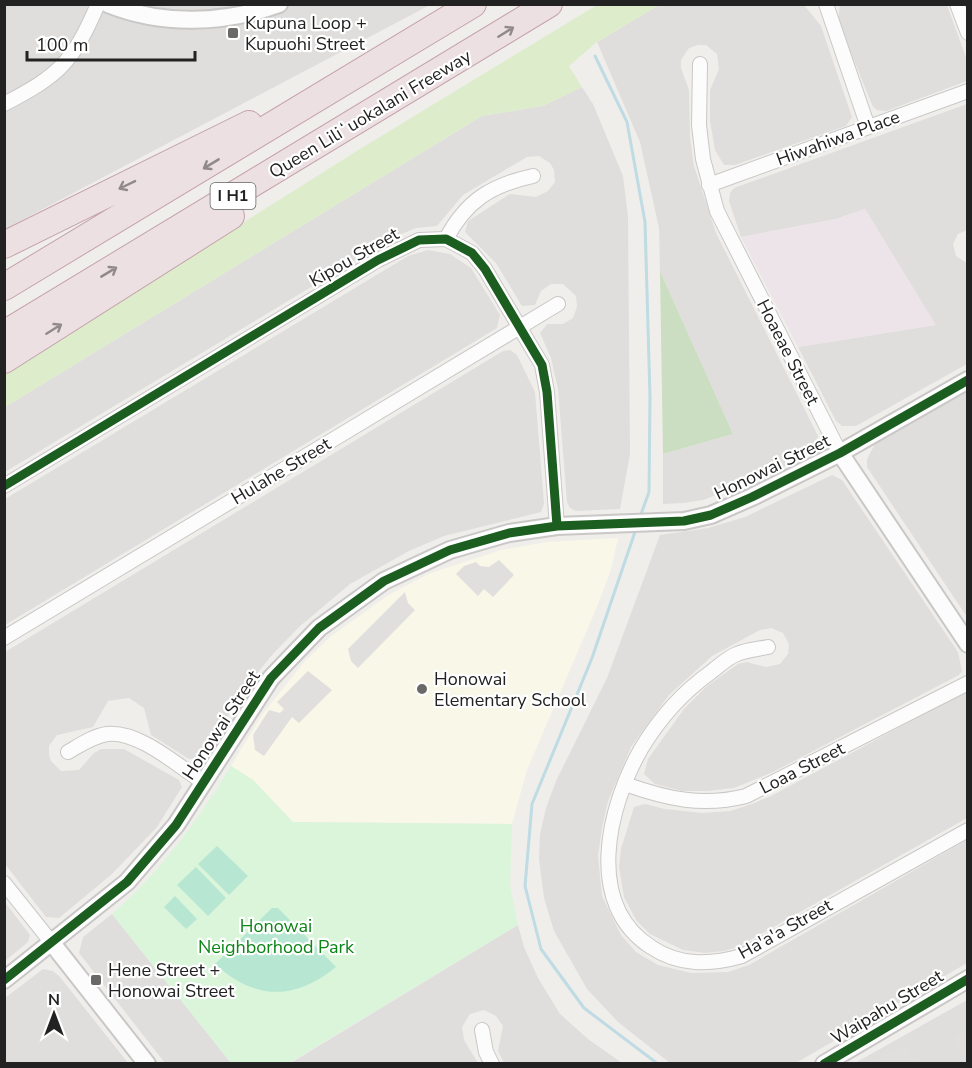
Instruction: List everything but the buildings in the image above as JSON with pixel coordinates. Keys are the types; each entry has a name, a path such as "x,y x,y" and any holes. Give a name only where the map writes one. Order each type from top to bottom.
{"highway":[{"name":"I H1","path":"4,287 474,4"},
{"name":"Queen Liliʻuokalani Freeway","path":"4,334 462,59 549,4"},
{"path":"4,245 405,47"},
{"path":"4,360 191,243 462,59"}],"street":[{"path":"4,104 48,80 62,68 82,41 98,4"},
{"path":"108,4 150,17 186,20 221,19 256,13 279,4"},
{"path":"826,4 868,127"},
{"path":"957,4 968,33"},
{"name":"Hoaeae Street","path":"700,64 699,125 710,185 728,235 840,453 968,644"},
{"name":"Hiwahiwa Place","path":"710,185 968,91"},
{"path":"532,176 506,182 471,203 459,215 446,239 472,253 485,268 536,352 546,381 557,526"},
{"name":"Kipou Street","path":"4,486 378,260 419,240 446,239"},
{"name":"Hulahe Street","path":"4,638 558,304"},
{"name":"Honowai Street","path":"4,980 109,898 140,868 176,825 271,678 319,628 357,598 405,569 450,550 509,533 557,526 660,522 711,515 733,507 840,453 968,380"},
{"name":"Ha'a'a Street","path":"768,647 735,654 697,682 677,701 641,750 625,784 610,841 609,877 611,893 627,926 641,941 661,954 683,961 712,963 742,956 968,830"},
{"name":"Loaa Street","path":"625,784 683,801 706,802 746,796 968,683"},
{"path":"68,752 106,734 134,737 203,782"},
{"path":"4,883 147,1064"},
{"name":"Waipahu Street","path":"824,1064 968,979"},
{"path":"482,1030 486,1052 492,1064"}],"shaded area":[{"name":"Kupuna Loop + Kupuohi Street","path":"5,5 430,5 5,229"},
{"path":"659,5 804,5 821,26 852,117 846,126 735,165 724,165 715,150 710,121 710,90 719,69 717,54 706,45 698,45 689,48 681,60 681,68 689,90 690,138 694,166 716,233 818,436 813,448 805,456 764,477 703,500 663,504 663,454 733,434 660,271 659,228 640,142 597,42"},
{"path":"840,5 947,5 967,60 967,81 886,111 877,110 873,107 838,21"},
{"path":"582,87 593,104 623,176 628,217 630,454 620,509 576,511 570,508 567,502 558,389 551,358 540,333 547,324 563,324 573,318 577,307 576,296 563,284 551,284 541,291 535,305 522,306 496,263 465,232 468,221 510,194 536,197 548,191 555,182 554,170 550,163 539,156 527,157 463,195 437,226 416,228 392,238 5,472 5,407 482,116 543,106"},
{"path":"967,104 967,230 958,234 953,244 956,256 967,263 967,364 856,426 842,426 836,421 798,347 935,325 865,209 836,219 741,237 729,201 730,193 734,188"},
{"path":"865,209 936,325 798,347 741,237 836,219"},
{"path":"428,250 450,254 471,268 500,315 497,328 5,625 5,499 408,256"},
{"path":"510,350 517,355 535,392 544,504 541,512 444,536 409,551 350,584 299,627 272,655 247,686 201,758 189,759 151,735 144,708 129,698 108,701 93,727 57,735 49,746 49,755 51,761 61,771 79,770 94,753 101,749 124,749 179,780 182,787 157,827 112,874 59,918 46,917 5,864 5,652 503,351"},
{"path":"967,391 967,617 867,467 867,459 876,442"},
{"path":"832,475 842,480 958,652 962,671 959,675 773,772 734,788 682,791 655,784 644,774 648,759 684,709 707,686 738,664 747,662 766,667 780,664 788,654 789,644 783,633 771,628 760,630 712,656 669,695 631,747 608,801 602,828 598,856 602,896 621,935 636,952 658,965 691,973 728,972 749,965 967,840 967,963 796,1063 670,1063 618,1022 587,989 554,931 544,898 539,859 540,834 546,808 556,781 607,678 660,535 708,528 745,517"},
{"name":"Honowai Elementary School","path":"618,538 611,570 596,609 527,770 512,824 293,822 253,780 231,766 262,715 304,662 330,637 387,596 428,574 501,550 547,542"},
{"path":"499,560 514,575 493,597 484,589 478,596 456,574 464,566 476,562 480,566 489,567"},
{"path":"405,592 408,603 415,610 358,668 351,661 348,649"},
{"path":"308,671 332,690 299,723 292,717 264,756 255,750 253,735 269,710 280,713 284,709 277,702"},
{"path":"967,691 967,818 738,947 705,953 683,950 650,934 636,920 624,897 619,867 621,849 634,807 645,804 665,809 702,813 730,811 752,804 773,795"},
{"path":"4,901 30,935 28,942 5,961"},
{"path":"112,914 231,1063 165,1063 79,953 83,937"},
{"path":"518,925 524,947 538,978 560,1014 588,1039 622,1063 504,1063 498,1051 503,1026 496,1016 484,1010 470,1014 462,1027 464,1040 478,1063 289,1064"},
{"path":"43,969 53,971 60,977 128,1063 5,1063 5,998"},
{"path":"967,1000 967,1063 855,1063"},
{"path":"967,1029 967,1054 963,1056 953,1037"},
{"path":"905,1044 917,1063 876,1063 875,1061"}],"green space":[{"path":"597,5 659,5 597,42 569,66 582,87 543,106 482,116 5,407 4,375 16,366 360,149"},
{"path":"660,271 733,434 663,454"},
{"name":"Honowai Neighborhood Park","path":"231,766 253,780 293,822 512,824 510,885 518,925 289,1063 231,1063 112,914 162,863 205,806"},
{"path":"217,846 248,876 229,895 198,864"},
{"path":"196,867 226,898 208,916 177,885"},
{"path":"175,896 197,919 186,929 164,907"},
{"path":"272,908 278,908 336,967 305,986 275,992 260,990 245,984 215,964"}],"waterway":[{"path":"595,56 627,122 645,222 650,397 649,492 640,517"},
{"path":"636,529 592,658 532,804 525,886 541,949 584,1008 658,1064"}],"cycle path":[{"path":"4,486 378,260 419,240 446,239 472,253 485,269 542,365 547,392 557,526"},
{"path":"4,980 127,882 176,825 271,678 319,628 384,581 450,550 509,533 557,526 684,521 711,515 840,453 968,380"},
{"path":"824,1064 968,979"}],"place":[{"name":"Kupuna Loop + Kupuohi Street","path":"233,33"},
{"name":"Honowai Elementary School","path":"422,689"},
{"name":"Hene Street + Honowai Street","path":"96,980"}]}
